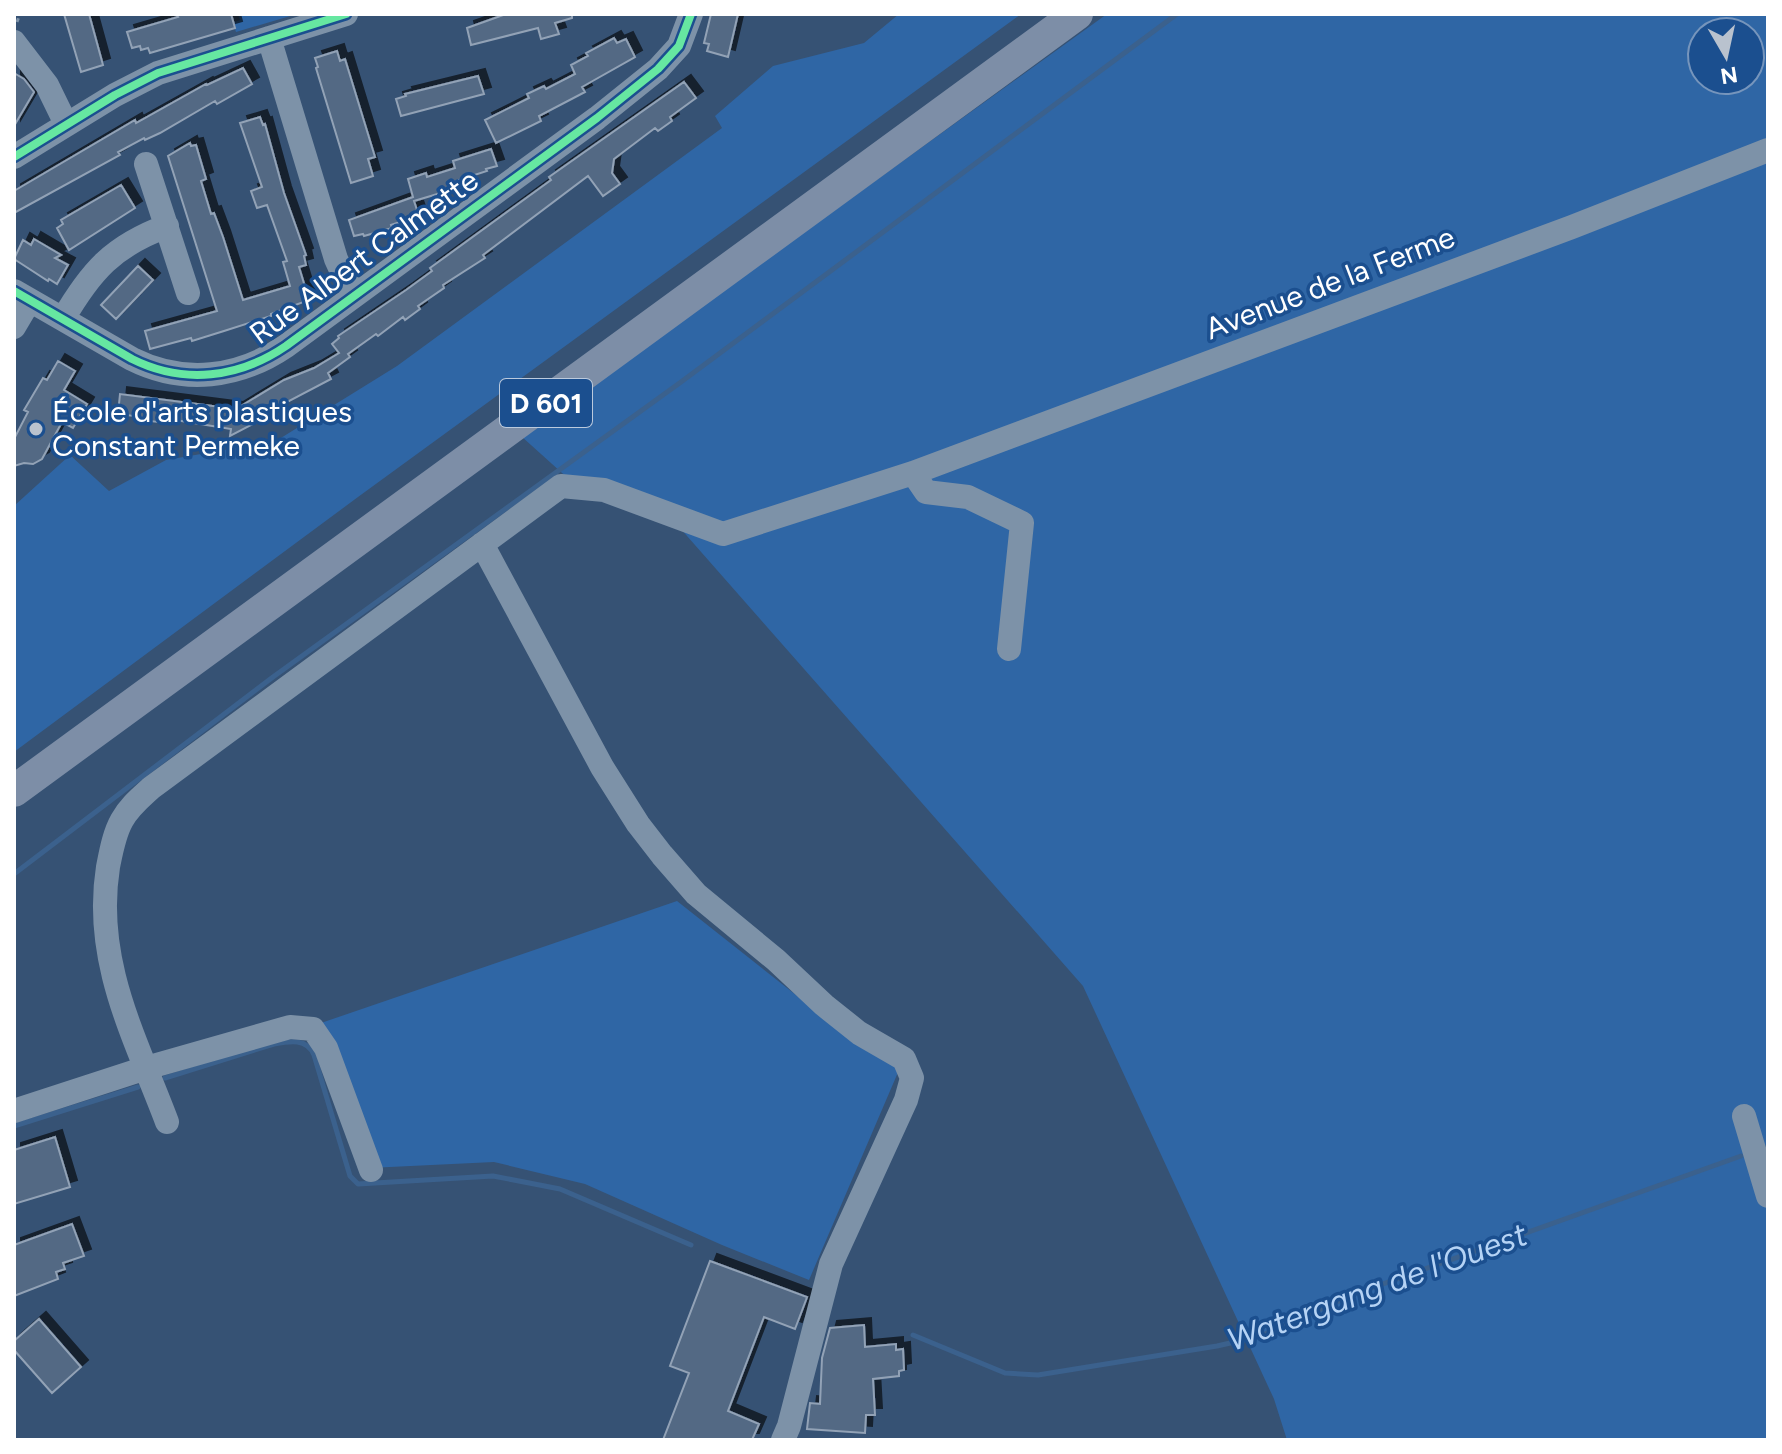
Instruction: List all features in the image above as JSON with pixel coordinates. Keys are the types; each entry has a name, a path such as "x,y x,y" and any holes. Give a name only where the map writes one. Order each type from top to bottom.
{"main road":[{"name":"D 601","path":"14,773 1051,14"},
{"name":"D 601","path":"14,791 1077,14"}],"street":[{"path":"14,157 127,88 158,73 346,14"},
{"name":"Rue Albert Calmette","path":"22,296 151,368 186,375 210,375 265,360 597,118 658,69 679,46 691,14"},
{"path":"269,38 339,267 357,294"},
{"path":"14,42 47,85 66,124"},
{"name":"Avenue de la Ferme","path":"167,1122 119,995 105,943 104,890 110,856 122,820 133,804 151,788 561,486 604,490 723,534 913,473 1572,227 1768,150"},
{"path":"146,164 188,293"},
{"path":"63,319 94,271 132,240 167,226"},
{"path":"14,327 22,296"},
{"path":"913,473 926,492 968,497 1022,523 1009,649"},
{"path":"482,544 602,767 662,855 696,894 767,952 824,1005 859,1033 897,1053 908,1064 912,1078 909,1093 836,1251 822,1292 783,1440"},
{"path":"14,1111 146,1068 290,1027 313,1029 326,1048 371,1170"},
{"path":"1744,1116 1768,1196"}],"shaded area":[{"path":"238,14 297,14 236,32 233,23 240,20"},
{"path":"899,14 1021,14 14,752 14,506 70,455 109,491 166,460 276,441 397,366 722,128 715,116 773,66 864,43"},
{"path":"1107,14 1768,14 1768,1440 1287,1440 1274,1399 1083,986 680,528 582,491 521,436"},
{"path":"677,901 815,1010 899,1070 809,1280 585,1184 494,1162 369,1168 321,1023"}],"building":[{"path":"64,14 89,14 103,65 81,72"},
{"path":"176,14 231,14 235,28 150,53 148,48 132,48 127,32 178,17"},
{"path":"506,14 572,14 572,18 555,23 559,34 541,39 538,28 471,45 467,28"},
{"path":"711,14 738,14 728,57 707,51 709,44 704,43"},
{"path":"614,38 617,43 626,39 635,57 582,87 585,92 539,116 541,121 496,143 485,120 529,98 527,94 544,86 546,89 575,74 571,65"},
{"path":"337,51 340,61 345,59 375,157 368,159 373,176 351,183 316,68 315,58"},
{"path":"243,68 252,84 118,152 120,155 14,213 14,191 135,120 136,123 206,84"},
{"path":"14,73 24,79 34,92 14,126"},
{"path":"478,76 484,94 401,116 396,99 405,94"},
{"path":"684,82 696,98 670,117 672,121 658,131 655,128 614,159 612,173 620,184 603,196 588,176 483,255 485,258 443,285 444,288 418,306 420,309 348,354 350,357 328,373 331,379 266,413 268,416 230,436 231,429 169,419 168,423 149,421 150,418 118,414 120,394 236,409 284,380 314,368 339,353 332,344 338,336 432,271 430,268 551,180 549,177"},
{"path":"260,117 265,124 284,193 306,255 306,265 299,267 309,300 271,316 192,341 191,338 150,349 145,331 217,311 168,156 190,143 191,146 196,145 206,179 201,181 211,214 214,213 223,237 243,300 290,286 283,262 287,261 267,205 257,208 251,191 262,187 240,123"},
{"path":"491,149 497,166 459,180 461,187 414,201 419,216 391,225 392,228 354,236 349,220 413,197 408,179 455,168 453,161"},
{"path":"121,185 135,208 69,250 57,228 63,224 61,220"},
{"path":"34,239 61,255 55,258 68,265 57,284 14,259 23,240 31,245"},
{"path":"138,266 153,280 116,319 101,305"},
{"path":"58,361 75,371 64,390 87,404 73,428 62,422 42,459 33,464 14,466 14,439 28,412 24,410 43,378 47,380"},
{"path":"55,1137 70,1187 14,1204 14,1150"},
{"path":"72,1224 84,1256 63,1263 65,1269 56,1272 58,1279 14,1296 14,1245"},
{"path":"710,1261 807,1297 795,1329 764,1317 728,1411 759,1424 752,1440 663,1440 689,1373 670,1366"},
{"path":"39,1319 81,1367 52,1393 14,1350 14,1341"},
{"path":"864,1325 865,1347 896,1344 896,1350 903,1349 904,1370 899,1371 899,1376 873,1379 875,1415 866,1415 865,1433 807,1429 810,1403 820,1404 822,1358 830,1328"}],"waterway":[{"path":"14,874 273,677 681,382 1177,14"},
{"name":"Watergang de l'Ouest","path":"165,1078 274,1044 302,1043 314,1055 350,1176 358,1184 493,1176 560,1189 691,1245"},
{"name":"Watergang de l'Ouest","path":"14,1126 138,1087"},
{"name":"Watergang de l'Ouest","path":"913,1335 1005,1373 1038,1375 1217,1346 1261,1336 1352,1295 1741,1156"}],"cycle path":[{"path":"14,157 115,95 158,73 346,14"},
{"path":"14,291 132,359 152,367 191,375 230,371 249,365 286,346 597,118 658,69 679,46 691,14"}],"place":[{"name":"École d'arts plastiques Constant Permeke","path":"36,429"}]}
